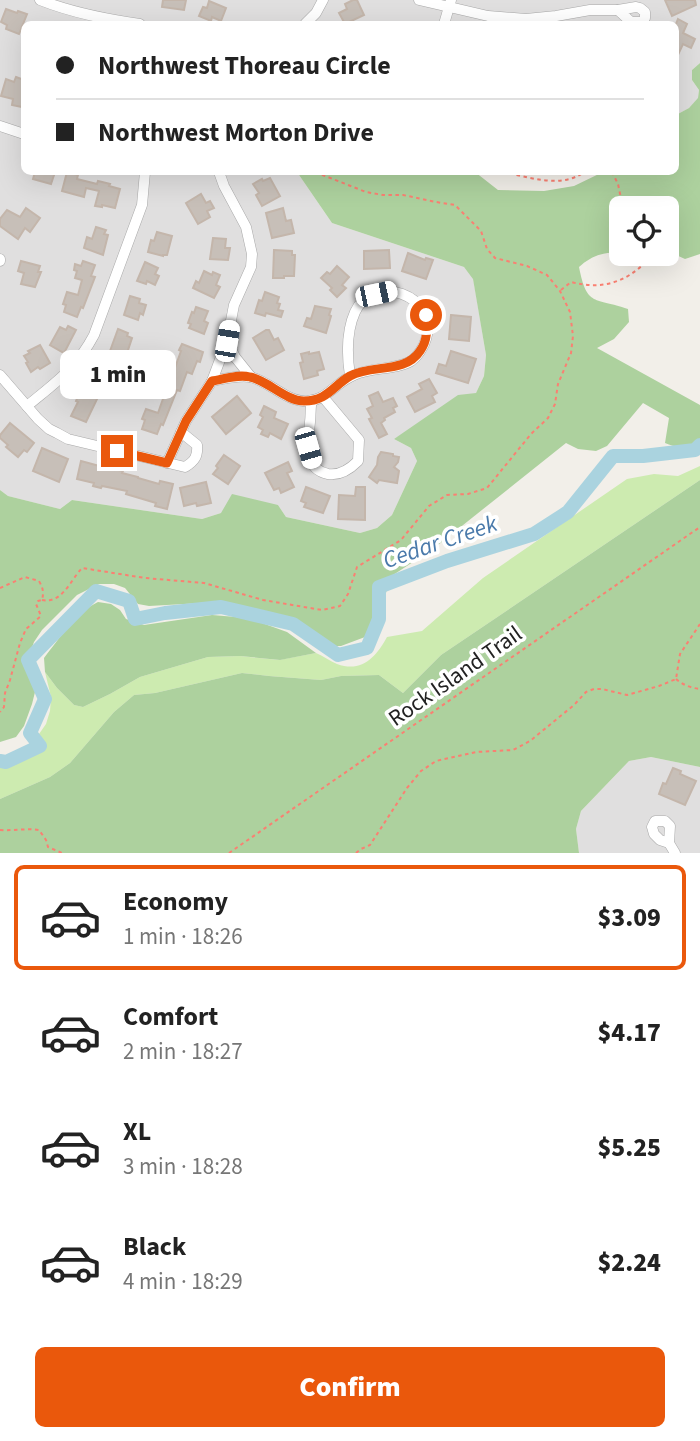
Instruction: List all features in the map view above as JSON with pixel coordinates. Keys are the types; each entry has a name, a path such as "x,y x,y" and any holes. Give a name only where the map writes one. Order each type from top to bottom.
{"street":[{"path":"40,0 72,12 118,21"},
{"path":"308,21 323,0"},
{"path":"419,0 450,3 488,16 526,19 557,20 590,9 618,10"},
{"path":"445,21 450,3"},
{"path":"0,126 21,133"},
{"path":"27,406 71,370 85,353 142,205 145,175"},
{"path":"167,463 200,397 212,381 227,341 234,305 251,267 252,254 246,228 220,175"},
{"path":"227,341 235,357 251,377 302,402 312,400 323,397 350,376 367,370 402,365 414,359 426,340 427,328 426,315 416,301 404,294 390,291 376,294 359,305 354,314 349,340 350,376"},
{"path":"0,375 49,429 68,439 186,467 198,454 197,445 181,432"},
{"path":"212,381 251,377"},
{"path":"312,400 308,448 312,464 325,473 342,473 358,461 359,440 323,397"},
{"path":"669,843 675,853"}],"path":[{"path":"0,712 4,707 5,693 26,629 41,617 36,604 42,600 53,601 82,568 145,578 204,583 262,600 322,610 340,606 348,594 357,567 401,540 429,506 447,495 468,494 487,488 531,433 548,418 571,353 573,336 570,312 560,291 547,275 527,266 495,258 487,248 481,231 456,205 403,195 366,192 323,175"},
{"path":"520,175 555,181 569,180 579,175"},
{"path":"614,175 620,196"},
{"path":"560,291 570,282 596,286 613,283 642,266"},
{"name":"Rock Island Trail","path":"229,853 700,527"},
{"path":"0,588 25,577 33,579 39,581 43,588 42,600"},
{"path":"676,679 680,654 700,624"},
{"path":"676,679 693,689 700,689"},
{"path":"356,853 370,845 407,788 421,772 436,761 476,752 513,750 530,741 586,692 594,689 627,695 676,679"},
{"path":"0,691 5,693"},
{"path":"0,830 39,830 48,847 62,853"}],"shaded area":[{"path":"0,0 700,0 700,63 692,70 692,80 699,90 698,99 679,113 679,21 21,21 21,175 299,175 332,223 464,267 473,278 486,355 484,376 476,393 394,439 411,448 417,461 392,515 377,528 360,533 286,517 278,505 221,513 202,519 72,500 60,509 8,496 0,490"},
{"path":"651,757 700,767 700,853 579,853 576,829 581,811 629,761"}],"green space":[{"path":"700,63 700,254 685,259 679,256 679,196 609,196 609,253 591,258 579,267 589,295 628,309 629,322 614,339 597,348 700,405 700,440 683,446 665,443 669,418 643,403 607,446 596,451 578,449 566,443 433,549 390,577 374,624 365,637 341,646 331,646 296,621 250,609 220,602 149,606 138,604 125,588 114,584 99,584 77,595 42,630 34,642 31,650 35,692 32,704 24,726 16,737 0,742 0,490 8,496 60,509 72,500 202,519 221,513 232,494 278,505 286,517 360,533 377,528 392,515 417,461 411,448 394,439 458,395 476,393 484,376 486,355 473,279 464,267 332,223 299,175 479,175 498,190 544,191 574,186 597,175 679,175 679,113 689,108 698,98 699,90 692,80 692,70"},
{"path":"700,466 700,480 441,655 403,693 379,675 341,676 321,680 242,673 155,693 134,695 114,712 70,763 50,777 0,799 0,759 30,747 46,724 51,697 45,672 74,705 83,707 140,677 208,657 240,656 279,660 316,653 337,664 361,665 373,657 387,637 422,631 483,578 627,479 654,474 678,476"},
{"path":"700,480 700,767 651,757 629,761 581,811 576,829 579,853 0,853 0,799 50,777 70,763 114,712 134,695 155,693 242,673 321,680 341,676 379,675 403,693 441,655"},
{"path":"98,602 111,604 120,610 126,619 144,625 212,615 262,623 287,632 316,653 280,660 240,656 208,657 140,677 83,707 74,705 45,672 44,658 76,619"}],"building":[{"path":"163,0 186,0 184,10 162,7"},
{"path":"357,0 364,15 351,21 343,21 339,13 347,9 345,4"},
{"path":"665,0 695,0 696,5 672,16"},
{"path":"209,1 226,8 221,21 212,17 211,21 199,16 203,7 207,8"},
{"path":"6,9 27,14 24,21 21,21 19,34 6,29 7,25 1,22"},
{"path":"678,19 687,24 683,33 695,39 691,48 683,44 679,53 679,21"},
{"path":"16,77 21,79 21,107 12,105 13,99 1,96 6,79 14,82"},
{"path":"34,175 54,175 51,184 33,179"},
{"path":"66,175 78,175 77,179 97,184 98,181 120,189 115,208 95,206 99,191 86,188 84,197 62,191"},
{"path":"270,178 280,196 262,206 256,195 259,193 253,184"},
{"path":"201,194 206,203 210,201 214,208 207,211 210,217 198,224 186,203"},
{"path":"26,208 40,218 30,232 25,228 18,239 0,226 0,219 7,210 20,217"},
{"path":"283,208 286,221 291,220 294,233 272,238 266,213"},
{"path":"96,227 106,230 104,234 108,235 103,255 84,248 87,237 92,239"},
{"path":"157,232 172,236 167,255 148,252 151,240 154,241"},
{"path":"213,238 226,239 225,248 230,248 228,260 210,259"},
{"path":"274,250 292,251 292,255 295,255 294,276 273,278"},
{"path":"389,250 390,268 364,269 364,251"},
{"path":"408,253 425,260 433,260 426,279 402,271"},
{"path":"21,261 40,266 38,272 41,272 35,287 21,284 24,273 18,271"},
{"path":"83,261 95,265 91,276 95,277 77,317 64,312 66,305 63,304 67,292 78,295 82,280 75,278 77,271 74,270 75,264 81,266"},
{"path":"145,262 158,268 155,274 159,276 155,285 147,281 146,284 137,281"},
{"path":"337,266 349,277 342,285 346,288 337,297 321,278 327,272 330,274"},
{"path":"204,271 220,275 216,285 220,287 214,298 193,288 196,281 199,283"},
{"path":"265,292 279,297 278,310 283,311 281,317 255,313"},
{"path":"130,296 140,299 139,303 146,305 138,320 124,315"},
{"path":"315,306 331,309 326,333 304,326 307,318 311,319"},
{"path":"196,307 208,311 204,321 208,323 204,334 189,328 191,324 188,323"},
{"path":"451,315 471,317 469,341 449,339"},
{"path":"68,326 76,330 64,353 50,345 60,327 66,330"},
{"path":"118,329 132,338 126,356 110,351"},
{"path":"269,330 274,340 278,338 284,350 266,360 253,338"},
{"path":"182,344 203,352 200,362 197,361 192,374 187,372 157,434 142,429 146,409 158,413 164,396 157,394 162,382 158,381 161,373 172,376"},
{"path":"40,345 50,363 31,372 24,356"},
{"path":"451,351 476,359 468,383 436,373 439,364 446,366"},
{"path":"319,352 324,369 317,371 318,375 304,379 301,354"},
{"path":"104,360 121,368 110,387 97,381"},
{"path":"429,379 437,393 432,396 435,402 415,412 407,397 422,389 419,384"},
{"path":"81,389 98,397 86,422 71,416"},
{"path":"378,392 383,402 393,398 397,406 393,408 395,412 381,423 387,434 379,438 367,409 373,406 369,396"},
{"path":"237,396 251,413 226,434 212,417"},
{"path":"264,406 276,412 274,418 288,424 281,439 270,433 268,437 261,434 263,430 258,427"},
{"path":"10,423 34,443 27,452 24,450 18,457 0,438"},
{"path":"42,448 68,459 59,482 33,471"},
{"path":"381,452 399,457 394,467 399,471 397,483 379,480 377,483 369,477"},
{"path":"224,455 240,466 228,484 213,474"},
{"path":"81,461 123,471 122,473 159,484 160,481 173,484 167,509 126,494 127,491 102,486 101,488 93,486 94,483 77,479"},
{"path":"288,462 292,471 287,473 294,487 281,493 279,488 274,490 265,473"},
{"path":"206,482 211,503 184,506 180,488"},
{"path":"306,487 330,496 323,513 304,507 306,503 301,501"},
{"path":"356,487 365,487 365,520 338,519 339,495 355,496"},
{"path":"673,768 696,781 685,805 659,794"}],"waterway":[{"name":"Cedar Creek","path":"0,761 6,762 40,746 30,733 45,699 28,660 96,591 129,601 135,619 221,607 293,624 338,655 367,648 379,619 379,587 447,561 534,534 568,512 613,456 643,456 695,450 700,445"}],"route":[{"path":"117,451 167,463 186,421 212,381 251,377 302,402 326,396 350,376 367,370 402,365 414,359 426,340 426,315"}]}
